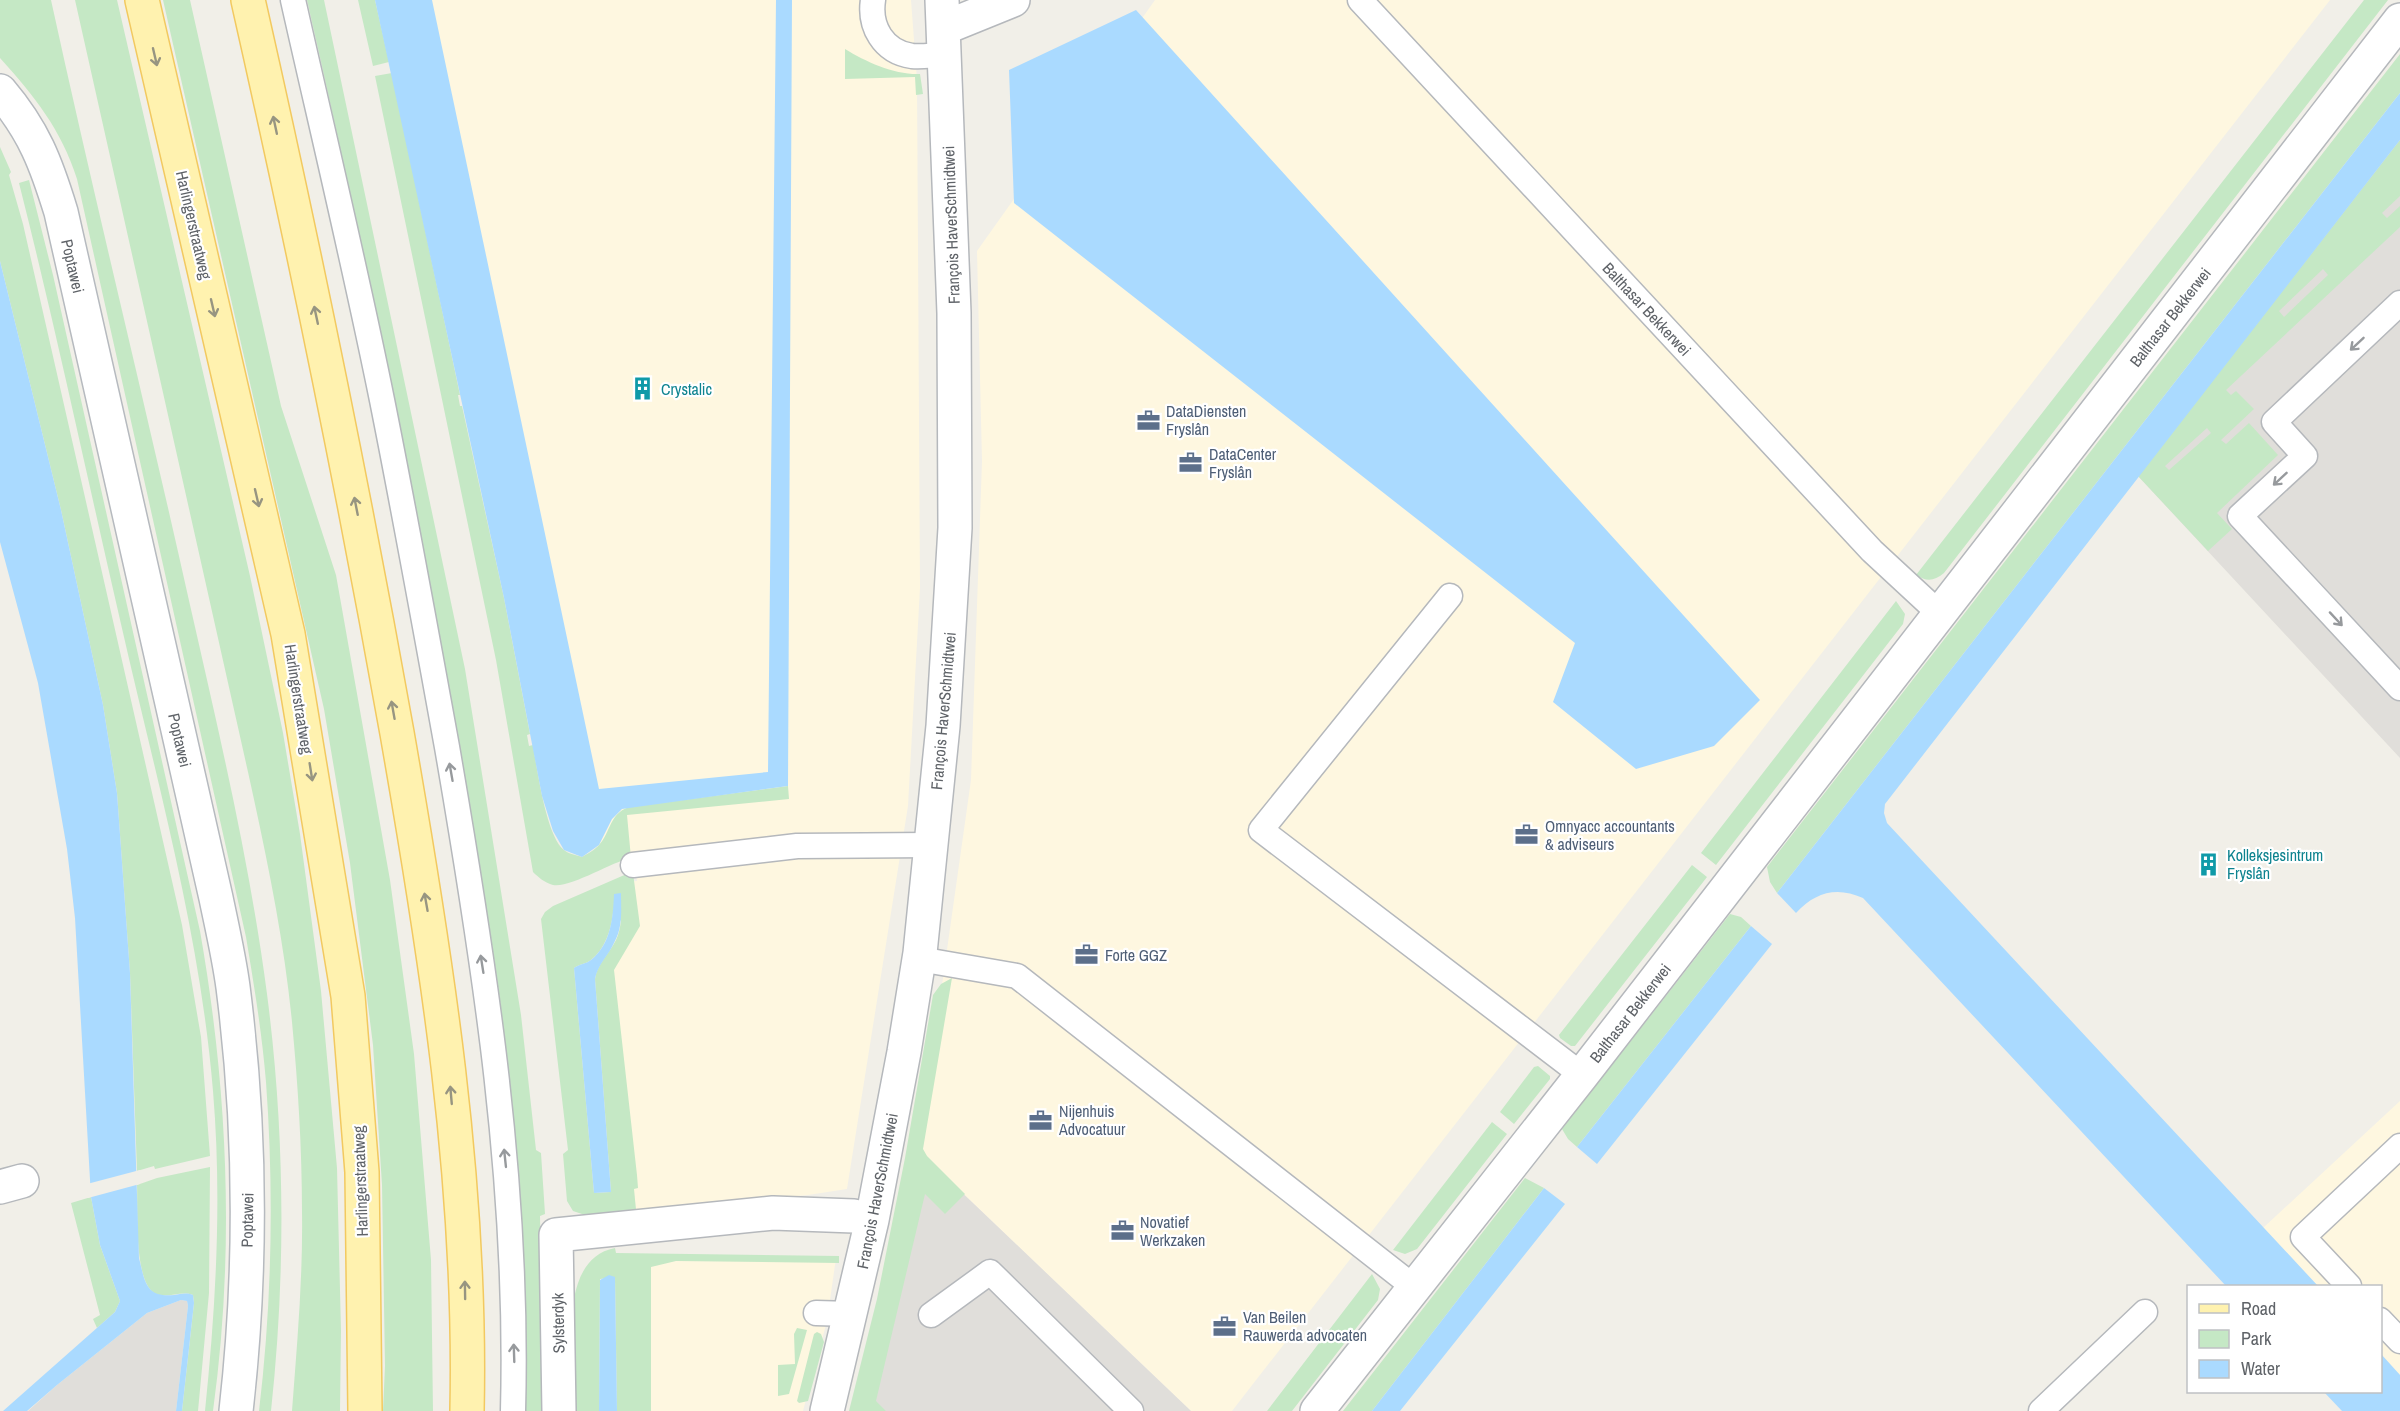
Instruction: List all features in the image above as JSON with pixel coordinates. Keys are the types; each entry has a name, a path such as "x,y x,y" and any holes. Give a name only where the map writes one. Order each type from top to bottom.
{"main road":[{"name":"Harlingerstraatweg","path":"142,0 288,634 348,996 362,1172 365,1411"},
{"path":"248,0 342,433 428,909 449,1068 465,1256 467,1411"}],"street":[{"path":"943,28 1013,0"},
{"name":"Balthasar Bekkerwei","path":"1317,1411 1582,1075 2400,20"},
{"name":"François HaverSchmidtwei","path":"827,1411 872,1220 919,959 943,726 955,528 954,313 943,28"},
{"name":"Poptawei","path":"0,91 34,138 61,212 213,886 232,985 241,1064 248,1210 244,1308 236,1411"},
{"name":"Sylsterdyk","path":"559,1411 556,1235 773,1213 854,1216 872,1220"}],"lane":[{"path":"293,0 384,408 457,804 487,997 509,1189 513,1411"},
{"path":"873,0 872,11 875,27 883,41 896,51 911,56 943,28"},
{"name":"Balthasar Bekkerwei","path":"1360,0 1872,551 1939,613"},
{"path":"2400,303 2274,422 2305,456 2240,516 2400,687"},
{"path":"1450,596 1261,830 1582,1075"},
{"path":"633,865 797,846 931,845"},
{"path":"919,959 1017,976 1414,1287"},
{"path":"2347,1285 2303,1237 2400,1146"},
{"path":"931,1315 990,1272 1131,1411"},
{"path":"2041,1411 2145,1312"},
{"path":"816,1313 851,1314"},
{"path":"2382,1322 2400,1341"}],"shaded area":[{"path":"406,0 911,0 917,80 920,588 908,806 847,1189 808,1195 636,1210 607,967 626,882 637,881 634,852 599,855"},
{"path":"1155,0 2330,0 1232,1411 1191,1411 930,1162 917,1162 971,780 982,461 977,251"},
{"path":"2400,140 2400,758 2138,476"},
{"path":"2400,1101 2400,1375 2382,1355 2382,1285 2317,1285 2263,1228"},
{"path":"930,1162 1191,1411 858,1411"},
{"path":"836,1258 827,1321 803,1411 641,1411 642,1259"},
{"path":"181,1300 187,1301 188,1306 176,1411 28,1411 147,1313"}],"green space":[{"path":"0,0 51,0 212,701 243,847 267,994 280,1150 281,1255 271,1411 259,1411 269,1288 271,1206 269,1123 262,1045 246,937 77,179 63,144 46,114 0,58"},
{"path":"75,0 117,0 250,576 283,733 300,834 321,991 337,1168 341,1331 340,1411 292,1411 301,1287 302,1188 296,1069 284,959 255,803"},
{"path":"163,0 190,0 281,406 336,575 390,880 414,1054 431,1260 433,1411 383,1411 385,1366 382,1185 373,1045 350,863 324,709"},
{"path":"307,0 324,0 465,669 521,1015 536,1150 541,1153 545,1214 540,1216 544,1411 525,1411 524,1293 518,1174 507,1056 486,910 401,444"},
{"path":"358,0 375,0 389,62 373,66"},
{"path":"2364,0 2388,0 1944,573 1930,580 1916,575"},
{"path":"845,49 881,67 920,74 923,94 916,95 915,77 845,79"},
{"path":"2400,54 2400,93 1777,893 1770,882 1767,867"},
{"path":"392,73 460,395 458,395 460,406 462,406 504,598 530,734 527,735 529,746 533,745 547,817 558,842 566,851 582,857 597,847 618,814 629,807 788,786 789,799 627,815 631,858 561,885 547,883 533,872 496,660 375,76"},
{"path":"2400,140 2400,196 2382,213 2387,218 2400,206 2400,227 2226,390 2231,395 2236,391 2254,409 2221,440 2226,444 2249,423 2278,455 2217,513 2232,529 2208,551 2138,476","holes":["2323,269 2328,275 2284,317 2279,311","2207,428 2211,433 2169,470 2165,466"]},
{"path":"0,147 11,172 9,175 23,224 182,925 201,1037 210,1156 155,1169 154,1166 137,1171 130,973 117,793 103,705 61,510 0,261"},
{"path":"29,180 53,275 200,931 210,991 222,1111 226,1231 220,1351 213,1411 205,1411 215,1291 217,1211 216,1131 207,1032 175,856 19,183"},
{"path":"1896,601 1905,614 1903,624 1716,865 1701,853"},
{"path":"1692,865 1707,877 1575,1046 1571,1046 1559,1035"},
{"path":"633,873 640,926 614,970 637,1175 638,1188 634,1189 636,1210 585,1215 573,1211 567,1201 563,1154 568,1150 541,919 545,912 553,906","holes":["613,913 621,921 617,938 601,964 595,979 611,1192 594,1193 574,968 596,956 604,945"]},
{"path":"1730,914 1741,917 1751,926 1577,1147 1562,1129"},
{"path":"952,978 923,1149 927,1156 965,1194 945,1214 925,1194 876,1401 886,1411 849,1411 877,1299 905,1158 933,995 941,984"},
{"path":"1538,1066 1550,1076 1550,1079 1514,1124 1500,1112 1534,1067"},
{"path":"1492,1122 1507,1134 1417,1249 1405,1254 1393,1250"},
{"path":"210,1167 209,1293 198,1411 182,1411 193,1295 156,1294 143,1276 138,1244 137,1185 157,1178"},
{"path":"1525,1178 1544,1188 1372,1411 1343,1411"},
{"path":"91,1197 100,1245 120,1301 115,1312 97,1328 93,1319 100,1315 71,1203"},
{"path":"615,1248 616,1253 839,1256 839,1263 676,1261 651,1267 651,1411 617,1411 615,1277 600,1279 599,1411 575,1411 574,1298 576,1289 582,1273 592,1260"},
{"path":"1372,1274 1380,1289 1378,1300 1292,1411 1267,1411"},
{"path":"797,1328 807,1330 789,1394 778,1396 778,1365 795,1364 794,1334"},
{"path":"817,1332 821,1334 824,1342 808,1401 799,1403 797,1401 814,1334"}],"water":[{"path":"375,0 432,0 599,789 768,772 776,0 792,0 788,786 622,809 612,819 599,845 582,857 564,850 553,831 542,796 504,598"},
{"path":"1136,10 1760,700 1714,746 1636,769 1553,702 1575,643 1014,203 1009,70"},
{"path":"2400,93 2400,140 1885,804 1884,813 1887,823 2317,1285 2225,1285 1863,898 1844,892 1827,893 1811,900 1796,913 1777,893"},
{"path":"0,261 61,510 103,705 117,793 130,973 139,1258 145,1281 152,1291 164,1295 186,1293 193,1295 182,1411 176,1411 188,1306 187,1301 181,1300 147,1313 27,1411 3,1411 115,1312 120,1301 100,1245 91,1197 75,918 67,849 38,683 0,542"},
{"path":"621,893 618,935 598,969 595,979 611,1192 594,1193 574,968 598,954 610,930 614,894"},
{"path":"1751,926 1772,944 1597,1164 1577,1147"},
{"path":"1544,1188 1565,1204 1400,1411 1372,1411"},
{"path":"609,1275 615,1277 617,1411 599,1411 600,1280"},
{"path":"2382,1355 2400,1375 2400,1411 2342,1411 2325,1393 2382,1393"}],"pier":[{"path":"140,1170 140,1184 88,1198 87,1184"}],"place":[{"name":"Crystalic","path":"643,389"},
{"name":"DataDiensten Fryslân","path":"1148,420"},
{"name":"DataCenter Fryslân","path":"1191,463"},
{"name":"Omnyacc accountants & adviseurs","path":"1527,835"},
{"name":"Kolleksjesintrum Fryslân","path":"2209,864"},
{"name":"Forte GGZ","path":"1087,955"},
{"name":"Nijenhuis Advocatuur","path":"1041,1120"},
{"name":"Novatief Werkzaken","path":"1122,1231"},
{"name":"Van Beilen Rauwerda advocaten","path":"1225,1326"}]}
